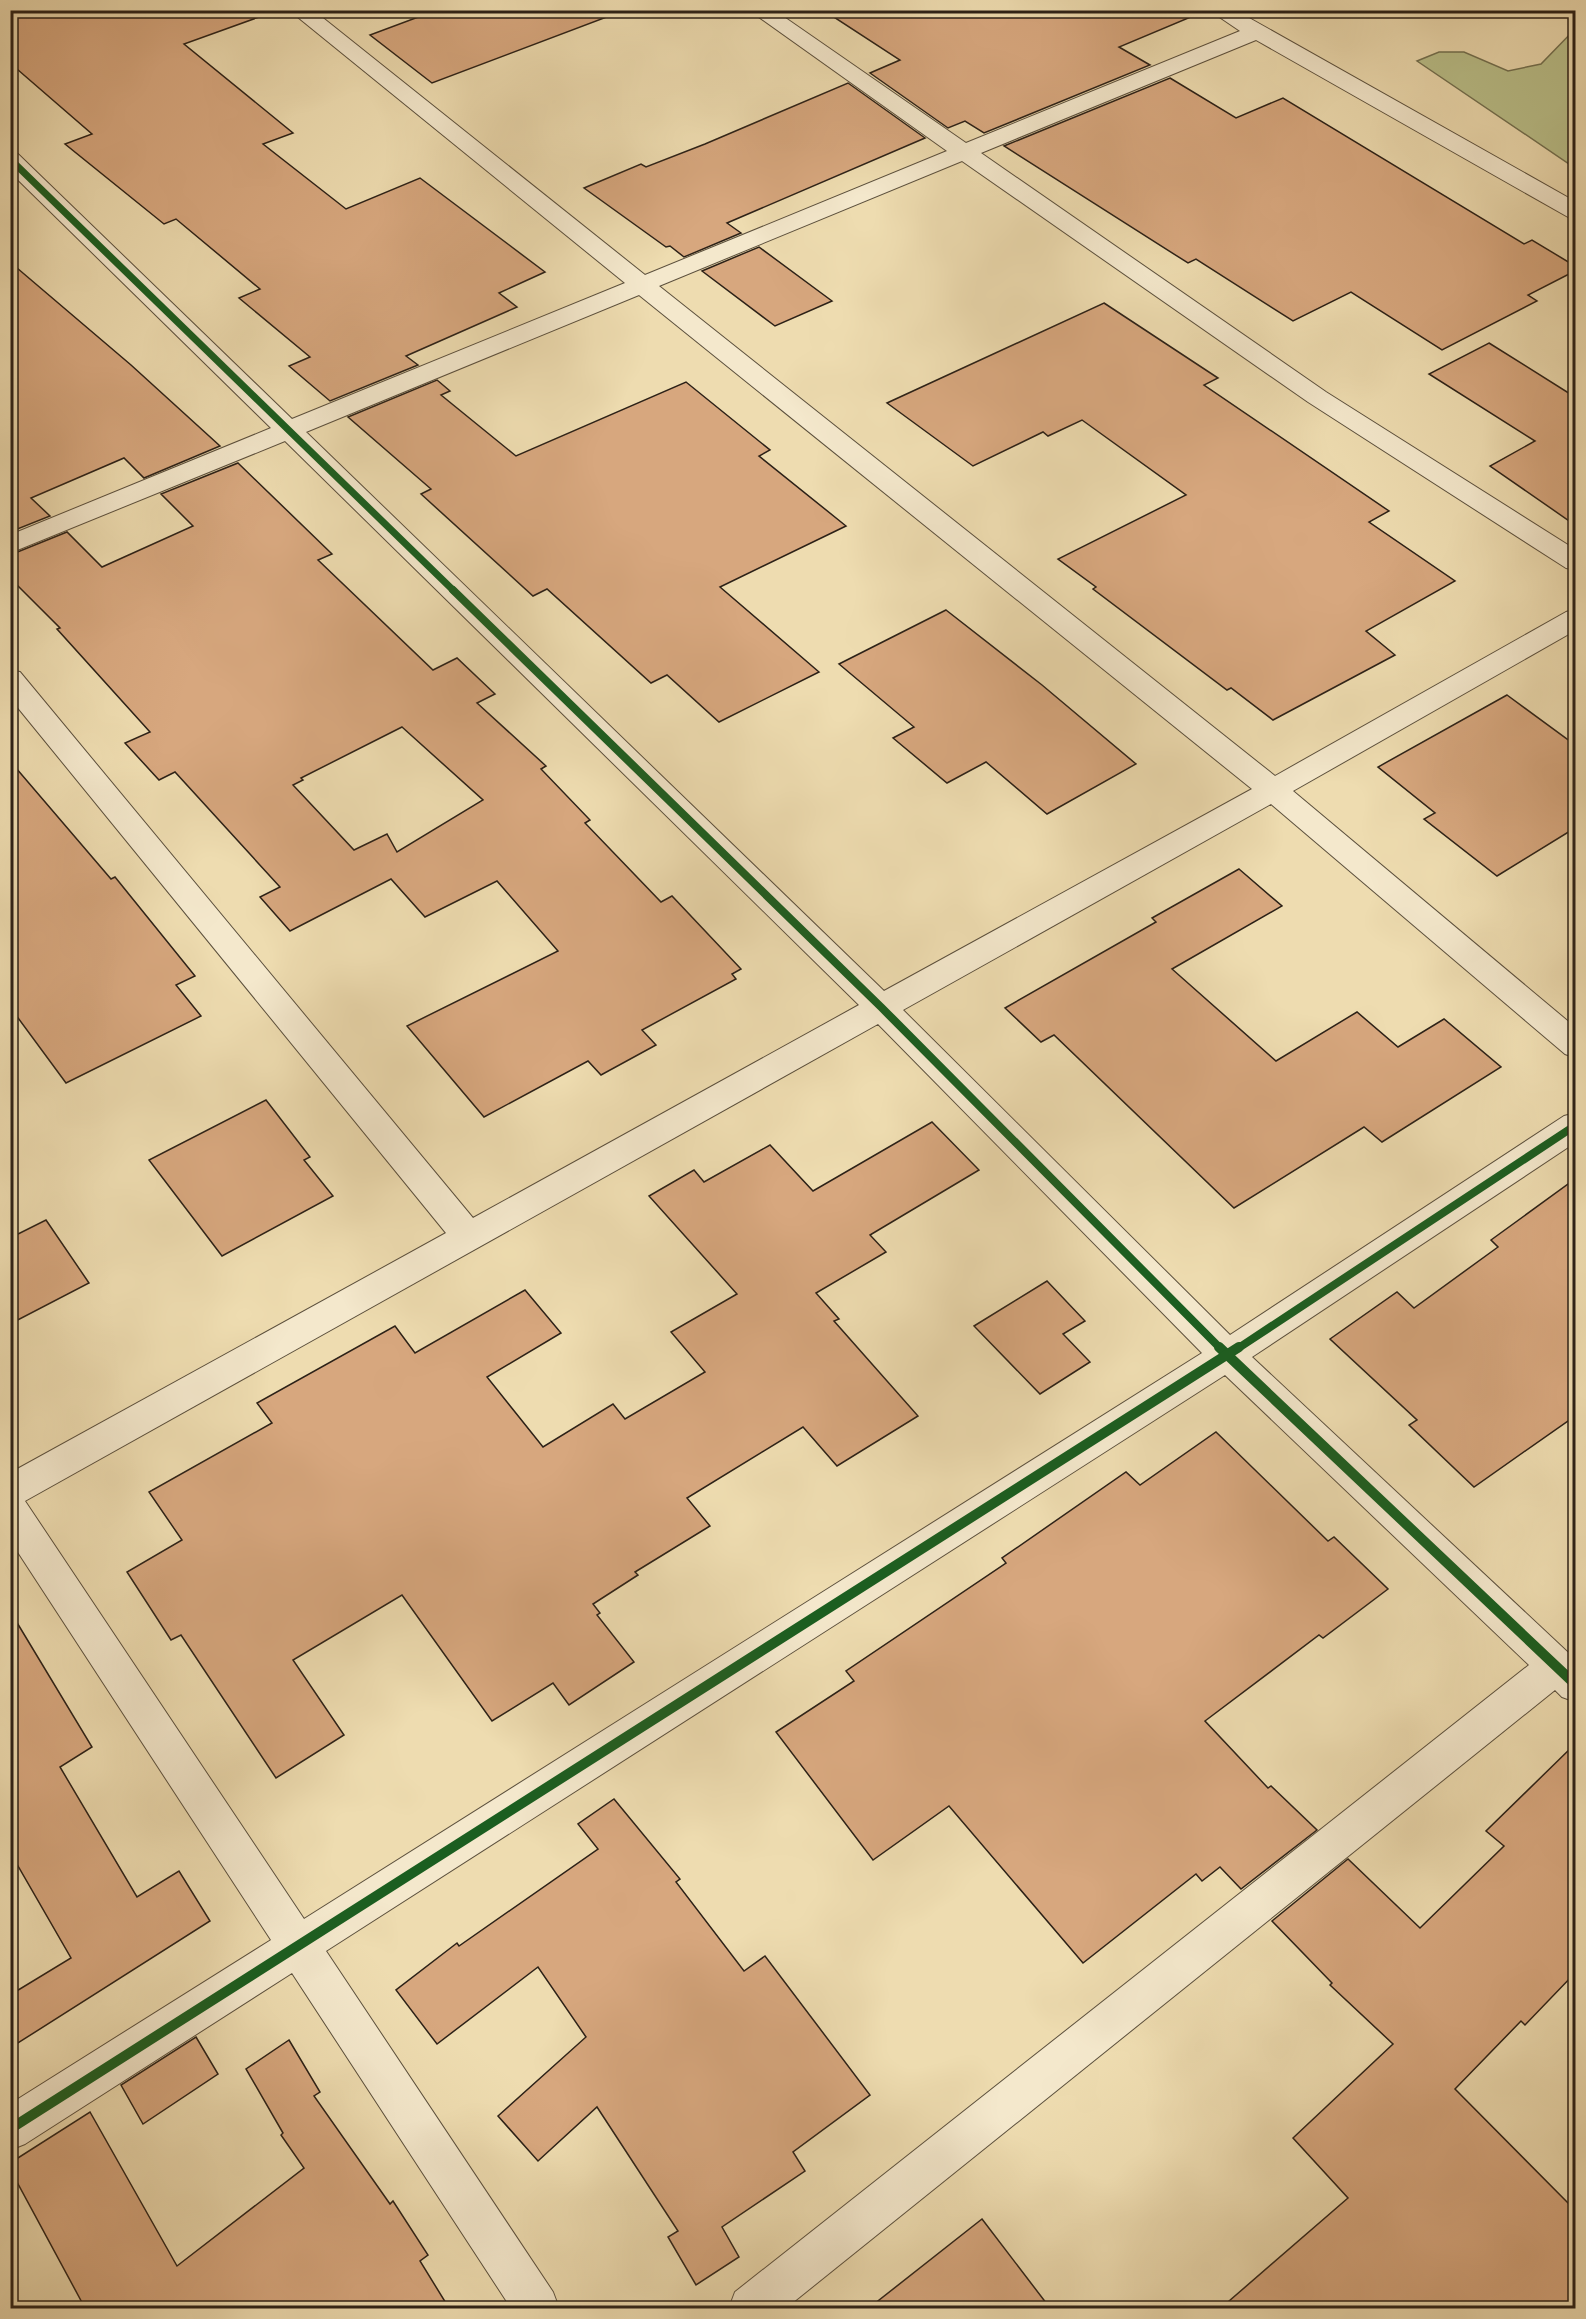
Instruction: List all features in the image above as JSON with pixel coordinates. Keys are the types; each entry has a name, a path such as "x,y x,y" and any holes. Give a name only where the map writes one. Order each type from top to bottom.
{"street":[{"path":"299,10 1273,790 1575,1046"},
{"path":"759,10 1317,397 1575,562"},
{"path":"1219,10 1575,212"},
{"path":"10,545 1256,32"},
{"path":"10,159 881,1008 1227,1355 1566,1676 751,2308"},
{"path":"10,1491 467,1235 1273,790 1575,618"},
{"path":"10,678 467,1235"},
{"path":"10,2129 1227,1355 1575,1125"},
{"path":"10,1508 537,2308"}],"green space":[{"path":"1575,29 1575,168 1417,61 1439,52 1464,52 1508,71 1541,64"}],"building":[{"path":"10,10 258,10 259,17 184,44 293,133 263,144 346,209 420,178 545,272 499,293 517,307 406,356 418,365 330,401 289,366 310,357 239,298 260,289 176,219 164,224 65,144 92,134 10,63"},
{"path":"437,10 612,10 612,15 432,83 370,35"},
{"path":"823,10 1205,11 1119,47 1150,65 984,133 965,121 948,128 870,73 900,60"},
{"path":"1170,78 1236,118 1283,98 1524,244 1532,240 1575,266 1575,271 1528,295 1537,301 1442,350 1351,292 1293,321 1196,259 1188,263 1004,146"},
{"path":"848,83 925,138 727,223 741,233 684,257 670,246 666,247 584,188 641,164 646,167 705,144"},
{"path":"759,247 832,301 775,326 702,271"},
{"path":"10,262 131,365 220,446 144,478 124,458 31,498 50,516 10,532"},
{"path":"1104,303 1218,378 1204,385 1389,511 1369,522 1455,581 1366,631 1395,655 1273,720 1231,688 1227,690 1093,589 1096,587 1058,559 1186,495 1082,420 1048,436 1043,432 973,466 887,403"},
{"path":"1489,343 1575,397 1575,525 1490,466 1535,441 1429,374"},
{"path":"437,380 450,391 441,395 516,456 686,382 770,450 759,456 846,526 720,587 819,672 719,722 667,675 651,683 547,589 533,596 421,494 431,489 348,417"},
{"path":"238,463 332,554 318,560 433,670 457,658 495,694 477,703 546,766 541,769 590,820 585,823 661,902 672,896 741,969 732,974 736,979 642,1030 656,1045 601,1075 588,1061 484,1117 407,1026 558,951 497,881 425,917 391,879 290,931 260,897 280,887 175,772 159,780 125,743 150,732 57,629 60,628 10,578 10,555 67,532 102,567 193,526 161,494","holes":["402,727 483,800 397,852 387,834 354,850 293,785 303,780 301,778"]},
{"path":"946,610 1042,685 1136,764 1047,814 986,762 947,783 893,738 914,727 839,664"},
{"path":"1507,695 1575,745 1575,828 1497,876 1424,819 1435,813 1378,767"},
{"path":"10,761 111,879 115,877 195,976 176,985 201,1016 66,1083 10,1007"},
{"path":"1239,869 1282,906 1172,969 1276,1061 1357,1012 1398,1047 1444,1019 1501,1067 1382,1142 1364,1127 1234,1208 1054,1035 1041,1042 1005,1008 1156,922 1152,918"},
{"path":"266,1100 310,1157 304,1160 333,1196 222,1256 149,1160"},
{"path":"932,1122 979,1170 870,1235 886,1252 816,1293 839,1319 834,1321 918,1416 837,1466 803,1427 687,1498 710,1526 635,1572 638,1575 593,1604 600,1613 597,1615 634,1662 569,1705 553,1683 492,1721 402,1595 293,1660 344,1735 276,1778 181,1635 171,1640 127,1572 182,1540 149,1492 272,1423 257,1403 395,1326 415,1353 525,1290 561,1333 487,1377 543,1447 613,1404 625,1419 705,1372 671,1332 737,1294 649,1196 694,1170 704,1182 770,1145 813,1191"},
{"path":"1575,1179 1575,1416 1474,1487 1409,1425 1417,1420 1330,1339 1397,1292 1414,1308 1498,1247 1491,1240"},
{"path":"46,1220 89,1283 10,1324 10,1238"},
{"path":"1047,1281 1085,1321 1063,1334 1090,1362 1040,1394 974,1326"},
{"path":"1216,1432 1328,1541 1334,1537 1388,1589 1323,1638 1319,1635 1205,1721 1268,1788 1271,1786 1317,1830 1241,1889 1220,1867 1202,1881 1196,1874 1083,1963 949,1806 873,1860 776,1732 854,1681 846,1671 1006,1563 1002,1558 1126,1472 1140,1485"},
{"path":"10,1611 92,1747 60,1767 137,1897 179,1871 210,1921 10,2048 10,1995 71,1958 10,1852"},
{"path":"1575,1744 1575,1973 1525,2025 1521,2021 1455,2089 1575,2210 1575,2308 1221,2308 1348,2198 1293,2138 1393,2044 1330,1985 1332,1983 1272,1921 1348,1859 1420,1928 1504,1846 1486,1831"},
{"path":"614,1799 680,1879 676,1882 744,1971 765,1956 870,2095 793,2152 805,2171 722,2227 739,2257 696,2285 668,2237 678,2231 597,2107 538,2161 498,2116 586,2037 538,1967 437,2044 396,1990 457,1943 459,1946 598,1849 578,1824"},
{"path":"196,2037 218,2074 143,2124 121,2085"},
{"path":"289,2040 320,2092 314,2096 390,2204 393,2201 428,2255 420,2261 449,2308 85,2308 10,2169 10,2163 90,2112 177,2266 304,2168 281,2135 283,2133 246,2069"},
{"path":"982,2219 1050,2308 869,2308"}],"cycle path":[{"path":"10,159 881,1007 1227,1355 1576,1685"},
{"path":"10,2129 1227,1355 1576,1125"}]}
